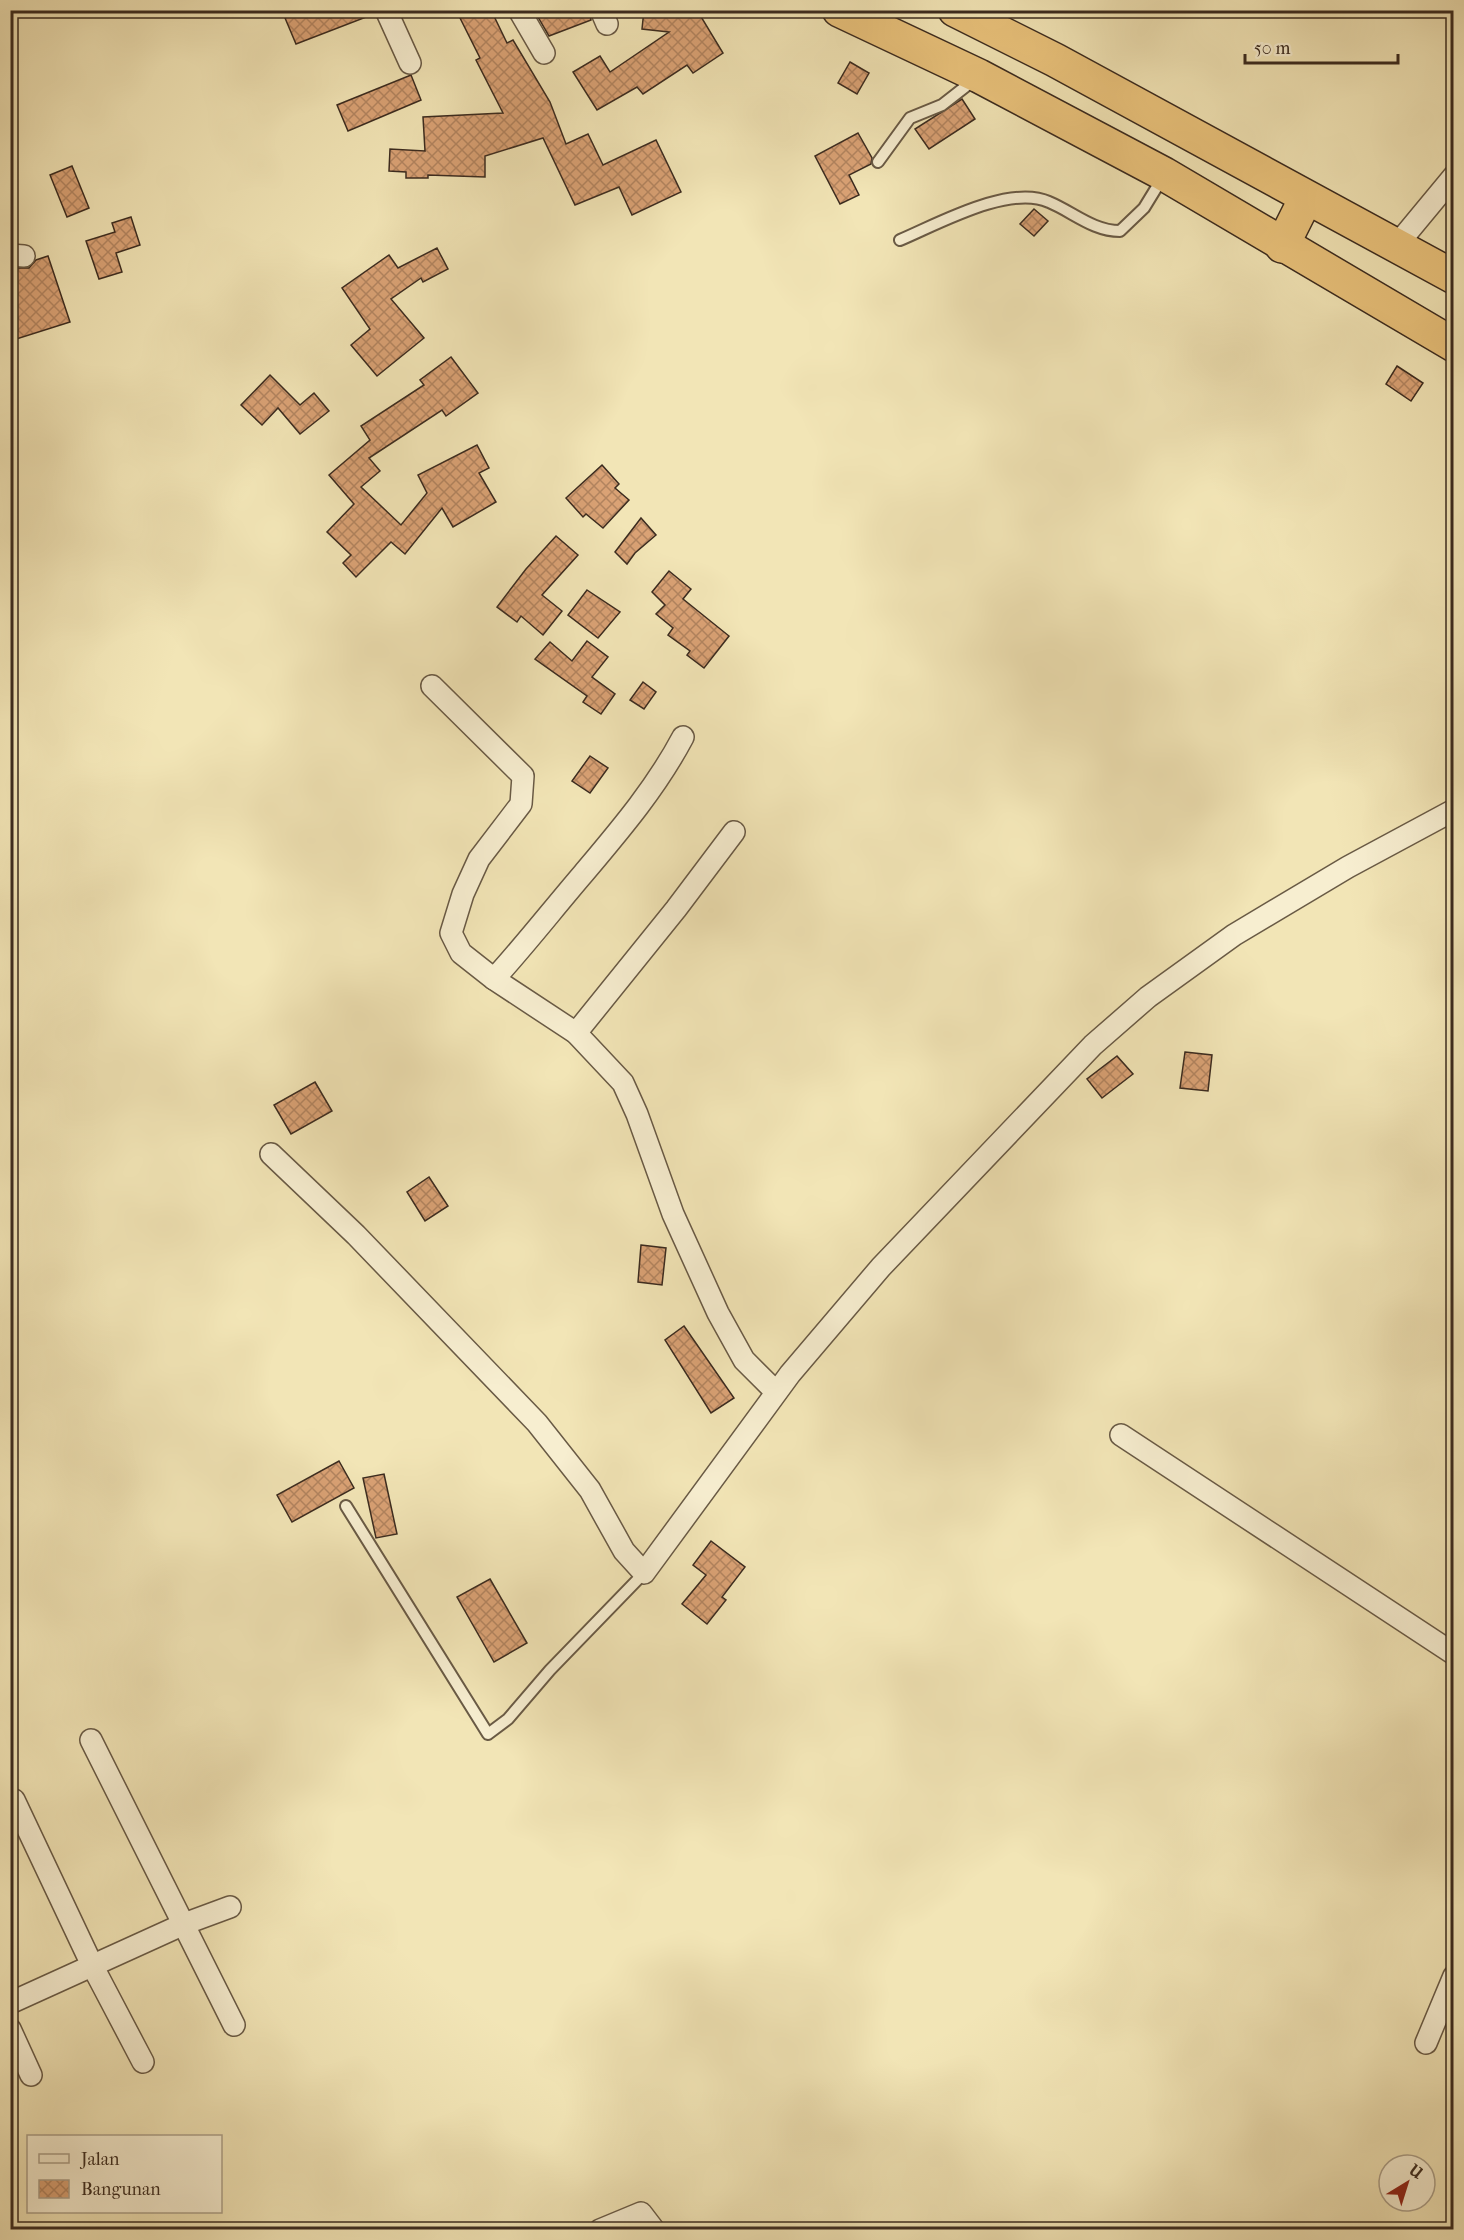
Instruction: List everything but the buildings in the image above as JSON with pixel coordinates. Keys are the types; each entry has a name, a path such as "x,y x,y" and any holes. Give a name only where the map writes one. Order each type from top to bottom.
{"highway":[{"path":"838,10 979,76 1164,174 1282,246 1454,345"},
{"path":"955,10 1065,66 1454,277"},
{"path":"1282,246 1306,198"}],"street":[{"path":"386,10 410,63"},
{"path":"519,10 544,53"},
{"path":"1396,246 1454,176"},
{"path":"432,686 523,776 521,804 479,860 463,894 451,933 461,953 494,979 576,1033 623,1083 638,1114 673,1214 718,1313 744,1360 776,1392"},
{"path":"494,979 526,945 651,791 683,737"},
{"path":"271,1154 357,1235 537,1423 590,1490 624,1551 644,1573 776,1392 881,1267 1071,1065 1148,997 1234,935 1348,867 1454,810"},
{"path":"576,1033 676,909 734,832"},
{"path":"1121,1435 1454,1654"},
{"path":"91,1740 234,2025"},
{"path":"14,1800 92,1965 143,2062"},
{"path":"10,2003 184,1924 230,1907"},
{"path":"1426,2043 1454,1976"},
{"path":"10,2029 31,2074"},
{"path":"600,2229 641,2213 654,2229"}],"lane":[{"path":"878,162 910,118 942,105 979,76"},
{"path":"900,240 999,201 1030,196 1047,201 1107,231 1120,231 1144,208 1164,174"},
{"path":"346,1506 488,1734 508,1719 550,1670 644,1573"}]}
